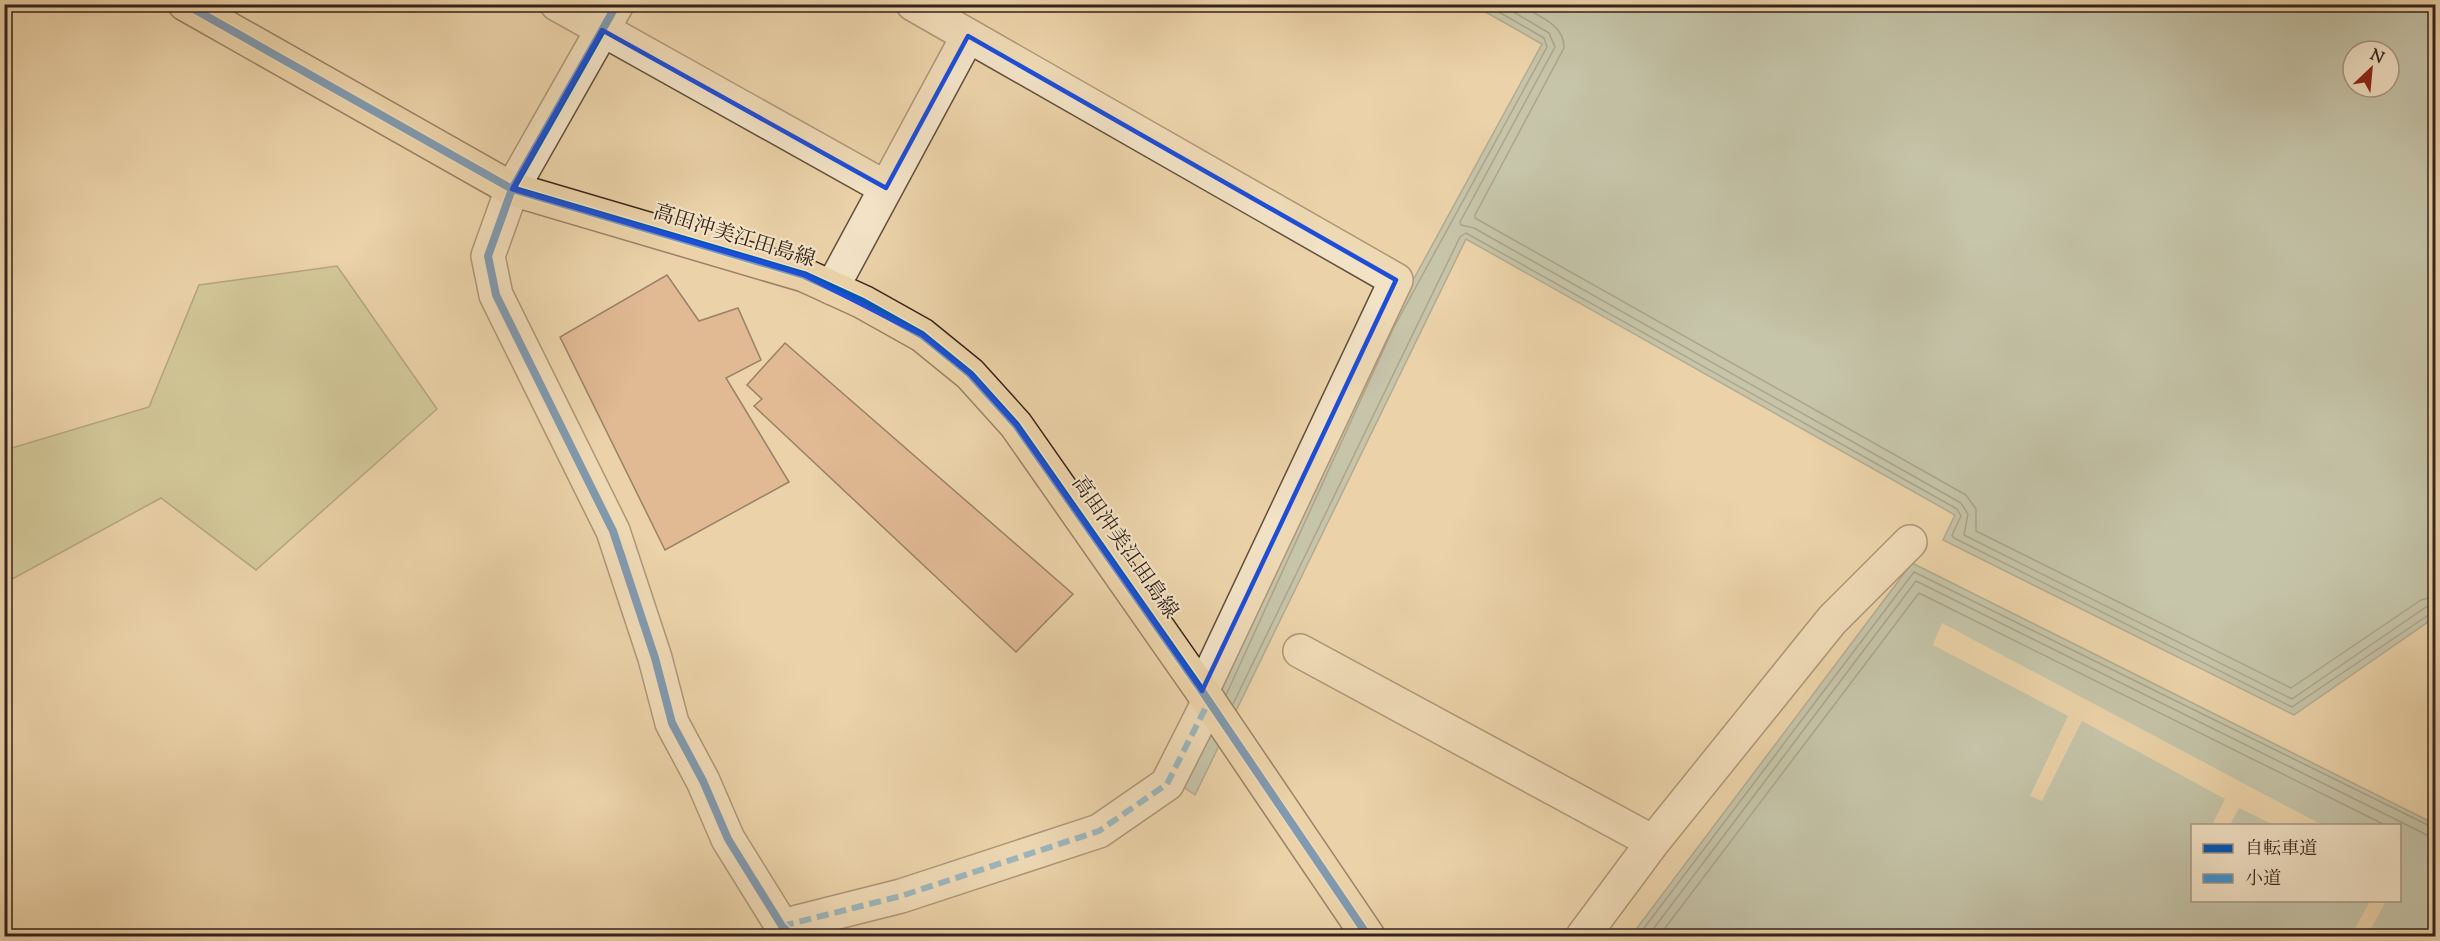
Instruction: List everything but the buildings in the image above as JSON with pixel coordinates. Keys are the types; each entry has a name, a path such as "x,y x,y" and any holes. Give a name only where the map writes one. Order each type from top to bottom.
{"main road":[{"name":"高田沖美江田島線","path":"185,4 512,189 804,275 922,335 970,374 1016,425 1208,699 1368,936"}],"street":[{"path":"557,4 610,17 886,188"},
{"path":"610,17 512,189 489,256 496,295 613,531 655,658 672,723 703,781 728,839 784,933 1099,831 1167,784 1208,699 1396,280 913,4"},
{"path":"832,288 968,36"},
{"path":"1583,936 1653,842 1832,620 1910,542"},
{"path":"1300,651 1653,842"}],"highlighted area":[{"path":"602,30 886,188 968,36 1396,280 1202,691 1016,425 970,374 922,335 804,275 512,189"}],"green space":[{"path":"337,266 437,409 256,570 161,498 5,583 5,450 149,407 199,285"}],"water":[{"path":"1473,5 2435,5 2435,617 2294,715 1943,540 1955,515 1466,239 1195,795 1179,784 1388,326 1542,44"},
{"path":"1912,563 2435,824 2435,936 1631,936"}],"pier":[{"path":"1942,623 2320,824 2272,824 2239,808 2231,824 2212,824 2225,799 2082,721 2042,801 2030,796 2068,716 1933,645"},
{"path":"2369,902 2385,902 2367,936 2351,936"}],"marked path":[{"path":"782,926 901,896 1099,831 1167,784 1209,701"}],"cycle path":[{"path":"185,4 512,189 804,275 863,302 922,335 970,374 1016,425 1202,691 1368,936"},
{"path":"617,4 512,189 488,256 496,295 613,531 655,658 672,723 703,781 728,839 782,926 792,936"}]}
